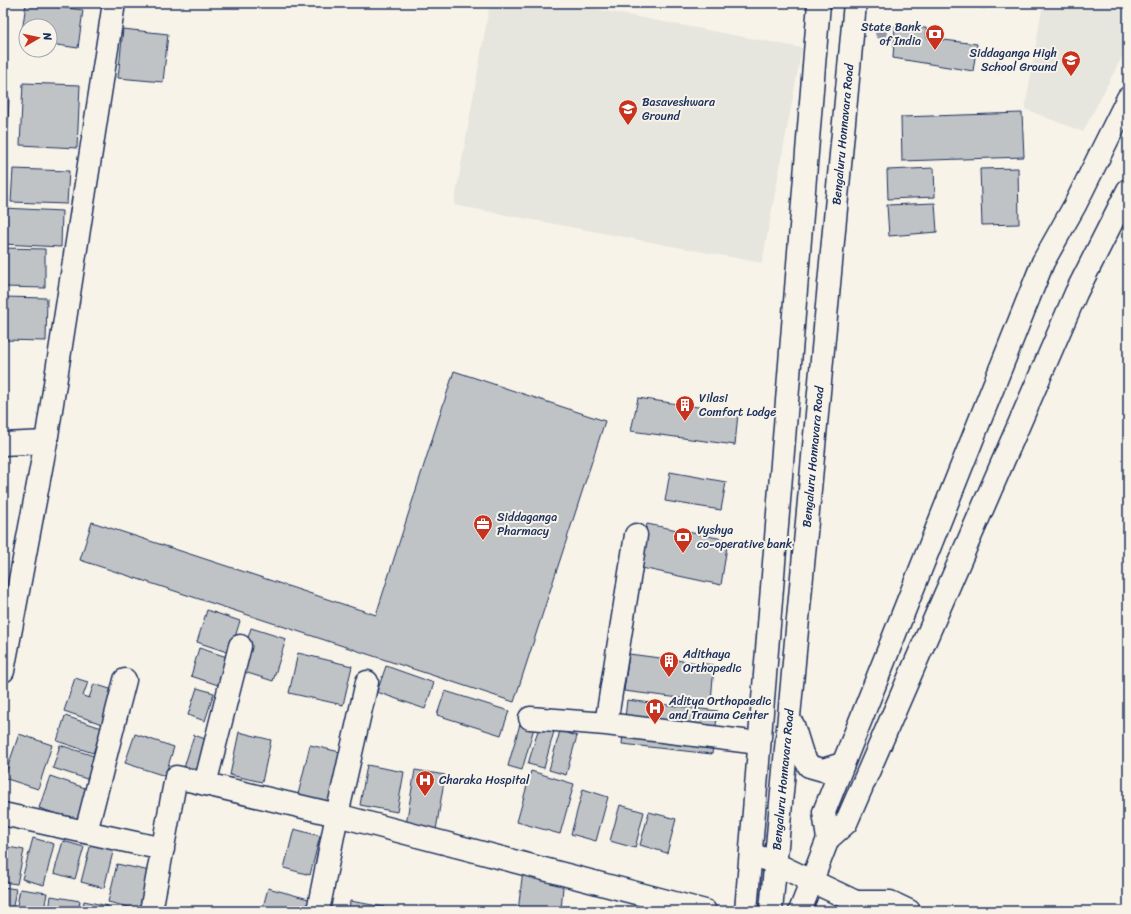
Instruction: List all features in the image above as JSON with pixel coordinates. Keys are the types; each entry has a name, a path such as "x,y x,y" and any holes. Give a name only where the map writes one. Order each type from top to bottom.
{"main road":[{"path":"3,671 46,442 114,3"},
{"path":"746,911 819,3"},
{"name":"Bengaluru Honnavara Road","path":"771,911 855,3"},
{"path":"828,839 824,812 1043,262 1075,205 1128,98"},
{"path":"800,911 828,839 846,823 1076,293 1128,190"},
{"path":"3,444 46,442"},
{"path":"606,724 636,535"},
{"path":"205,784 240,646"},
{"path":"86,832 125,680"},
{"path":"318,911 337,815 367,682"},
{"path":"789,714 802,754 809,766 823,770 842,764"},
{"path":"530,718 606,724 759,743"},
{"path":"151,911 176,777 337,815 705,911"},
{"path":"3,814 163,849"},
{"path":"750,852 812,880 860,906 890,902 909,911"}],"shaded area":[{"name":"Basaveshwara Ground","path":"490,3 563,3 802,48 762,263 454,205"},
{"name":"Siddaganga High School Ground","path":"1043,3 1128,3 1128,45 1083,132 1025,109"}],"building":[{"path":"26,3 83,10 78,48 58,45 58,18 24,18"},
{"path":"936,3 986,3 985,8"},
{"name":"State Bank of India","path":"895,26 926,28 927,38 977,44 973,71 893,58"},
{"path":"3,29 7,29 3,62"},
{"path":"123,29 168,34 163,82 118,78"},
{"path":"23,83 80,85 77,148 20,145"},
{"path":"3,97 9,97 6,169 3,169"},
{"path":"1022,113 1024,157 902,161 901,117"},
{"path":"934,168 935,197 888,199 887,170"},
{"path":"1018,168 1019,224 982,225 980,169"},
{"path":"13,169 69,171 67,204 11,202"},
{"path":"935,203 937,232 889,236 887,205"},
{"path":"4,208 62,211 61,247 3,244"},
{"path":"3,248 45,249 45,288 3,287"},
{"path":"3,297 47,298 46,341 3,340"},
{"name":"Siddaganga Pharmacy","path":"454,371 605,421 514,702 80,560 92,522 376,615"},
{"name":"Vilasi Comfort Lodge","path":"638,398 738,413 735,445 631,431"},
{"path":"670,472 726,482 721,510 665,501"},
{"name":"Vyshya co-operative bank","path":"647,524 728,540 721,585 637,567"},
{"path":"207,610 240,621 230,653 197,642"},
{"path":"251,628 286,639 273,681 238,670"},
{"path":"199,648 227,657 218,685 191,676"},
{"path":"298,653 352,666 343,705 289,693"},
{"name":"Adithaya Orthopedic","path":"629,654 714,665 711,702 624,691"},
{"path":"386,666 434,683 425,709 377,692"},
{"path":"75,678 88,682 83,696 89,698 94,684 113,690 102,724 64,711"},
{"path":"197,688 214,693 205,721 188,715"},
{"path":"445,691 509,711 501,735 437,715"},
{"path":"627,700 718,711 712,754 622,744"},
{"path":"65,716 102,728 93,753 57,741"},
{"path":"522,717 536,721 522,770 508,766"},
{"path":"539,727 554,731 544,768 528,764"},
{"path":"560,731 577,736 566,775 549,770"},
{"path":"239,732 271,740 262,782 230,775"},
{"path":"19,734 52,745 38,789 4,778"},
{"path":"135,734 174,747 165,776 125,763"},
{"path":"194,735 211,741 200,777 183,771"},
{"path":"60,745 100,758 93,781 53,768"},
{"path":"310,745 340,752 327,811 296,803"},
{"path":"367,765 404,772 397,812 360,805"},
{"path":"415,770 445,775 435,836 405,831"},
{"path":"531,771 574,784 560,834 517,822"},
{"path":"50,776 88,789 78,821 39,808"},
{"path":"583,789 608,797 596,841 571,834"},
{"path":"620,805 644,812 635,848 610,841"},
{"path":"649,812 676,819 667,853 640,845"},
{"path":"294,829 320,836 310,875 284,868"},
{"path":"33,838 54,844 44,885 22,879"},
{"path":"63,841 84,847 75,879 54,873"},
{"path":"91,843 114,848 104,888 81,882"},
{"path":"3,846 24,850 17,884 3,882"},
{"path":"117,864 150,871 141,910 108,902"},
{"path":"523,870 564,874 561,911 518,911"},
{"path":"3,887 16,889 12,911 3,911"},
{"path":"268,888 316,901 314,911 262,911"},
{"path":"20,889 47,893 44,911 16,911"},
{"path":"51,896 80,901 78,911 49,911"},
{"path":"84,901 108,906 107,911 82,911"},
{"path":"350,901 384,907 383,911 349,911"}],"place":[{"name":"State Bank of India","path":"935,51"},
{"name":"Siddaganga High School Ground","path":"1071,77"},
{"name":"Basaveshwara Ground","path":"628,126"},
{"name":"Vilasi Comfort Lodge","path":"685,422"},
{"name":"Siddaganga Pharmacy","path":"483,541"},
{"name":"Vyshya co-operative bank","path":"683,554"},
{"name":"Adithaya Orthopedic","path":"669,678"},
{"name":"Aditya Orthopaedic and Trauma Center","path":"655,725"},
{"name":"Charaka Hospital","path":"425,797"}]}
